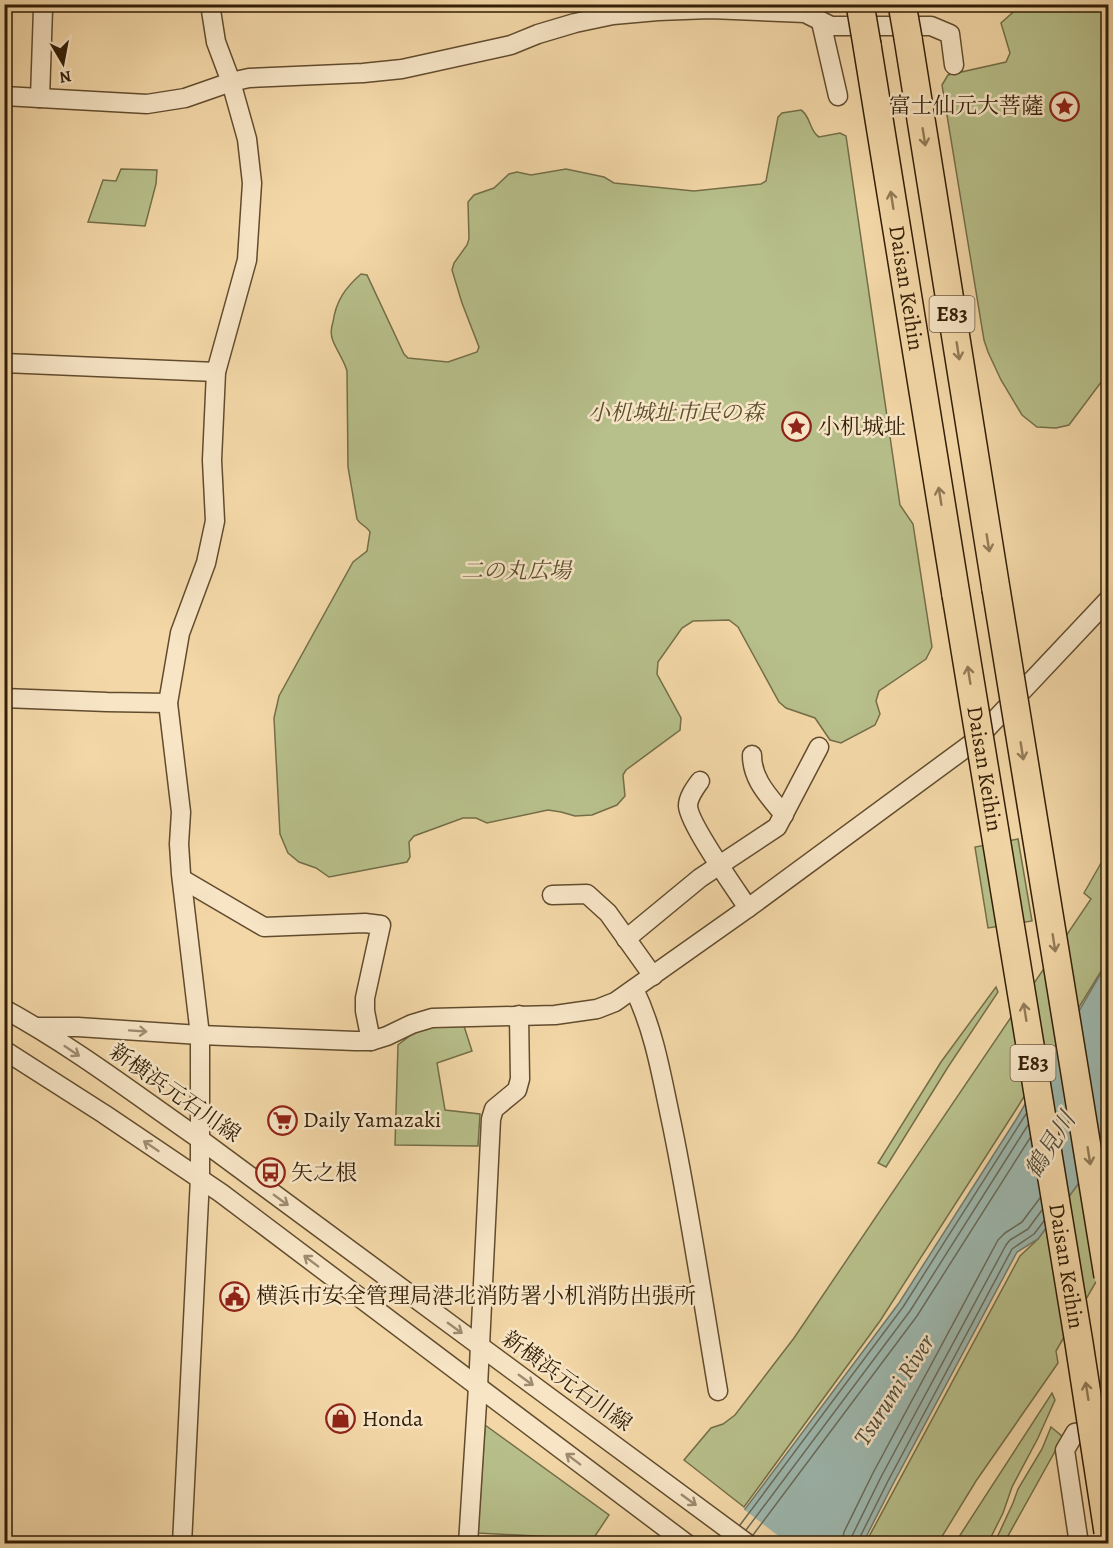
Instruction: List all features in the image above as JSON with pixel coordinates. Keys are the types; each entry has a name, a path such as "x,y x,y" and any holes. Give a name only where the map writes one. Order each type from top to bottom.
{"highway":[{"name":"Daisan Keihin","path":"860,4 1079,1342 1108,1532"},
{"name":"Daisan Keihin","path":"902,4 1108,1276"}],"street":[{"path":"40,4 43,9 40,98"},
{"path":"182,1544 200,1178 200,1035 182,879 179,844 181,812 168,703 180,633 206,563 215,520 212,460 216,372 247,261 252,183 247,139 231,82 216,42 210,4"},
{"path":"4,96 147,104 185,98 249,78 402,69 500,48 556,28 613,15 696,10 805,13 831,26 931,26 950,34 954,65"},
{"path":"821,22 838,96"},
{"path":"4,363 216,372"},
{"path":"37,1027 371,1041 432,1018 555,1015 597,1009 615,1002 748,908 975,741 1108,600"},
{"path":"4,698 168,703"},
{"path":"626,939 700,878 777,827 819,747"},
{"path":"752,755 754,774 784,815"},
{"path":"700,781 693,790 688,806 691,818 748,908"},
{"path":"182,879 264,927 364,923 381,925 365,998 371,1041"},
{"path":"552,895 587,894 608,913 652,976"},
{"path":"634,989 650,1027 656,1051 680,1167 718,1391"},
{"name":"新横浜元石川線","path":"4,1010 37,1027 201,1140 748,1544"},
{"path":"468,1544 491,1119 494,1109 517,1090 520,1079 519,1015"},
{"path":"4,1050 200,1178 687,1544"},
{"path":"1078,1544 1065,1450 1075,1433 1108,1428"}],"green space":[{"path":"1021,5 1108,5 1108,373 1069,425 1056,428 1037,427 1022,415 1001,380 984,340 942,85 948,75 1006,62 1010,53 1001,23"},
{"name":"小机城址市民の森","path":"801,110 819,137 840,133 846,136 900,505 913,524 932,647 926,659 879,691 876,701 880,714 875,725 841,743 830,740 815,718 786,708 779,702 738,627 729,620 693,621 682,628 658,662 657,674 681,718 680,730 626,770 623,775 625,796 617,805 592,815 575,816 548,810 487,823 476,818 463,818 414,836 409,842 410,857 407,862 329,877 316,868 299,862 288,853 280,834 274,718 279,696 353,562 367,551 370,532 357,519 348,467 347,371 331,333 334,314 342,295 361,274 367,275 404,354 408,358 448,362 477,352 479,347 452,270 469,239 468,202 474,195 494,188 509,174 517,172 531,175 566,169 604,177 614,183 694,191 761,184 766,181 778,117 782,113"},
{"path":"121,169 157,170 156,184 145,226 88,222 103,180 116,181"},
{"path":"5,230 9,230 9,274 5,273"},
{"path":"1018,839 1032,921 988,928 975,847"},
{"path":"1108,851 1108,960 1017,1108 880,1321 744,1507 684,1460 711,1428 723,1424 735,1415 794,1338 1091,899 1084,893"},
{"path":"996,987 998,992 886,1167 878,1163 941,1062"},
{"path":"463,1023 472,1051 437,1063 445,1110 480,1114 478,1146 395,1145 398,1045 416,1031 445,1024"},
{"path":"1108,1143 1108,1261 1056,1351 1058,1363 976,1481 938,1543 865,1544 1020,1256 1038,1239"},
{"path":"1052,1393 1055,1400 1012,1487 1003,1513 988,1543 955,1543"},
{"path":"485,1425 609,1515 593,1539 478,1533"},
{"path":"1051,1427 1063,1437 1004,1543 994,1544 1018,1489 1042,1449"}],"water":[{"path":"1108,961 1108,1143 1038,1239 1017,1252 863,1543 719,1544 899,1303 1017,1118"}],"pier":[{"path":"742,1508 789,1544 716,1544"}],"place":[{"name":"富士仙元大菩薩","path":"1064,106"},
{"name":"小机城址","path":"797,427"},
{"name":"Daily Yamazaki","path":"282,1120"},
{"name":"矢之根","path":"270,1173"},
{"name":"横浜市安全管理局港北消防署小机消防出張所","path":"235,1296"},
{"name":"Honda","path":"341,1419"}],"park label":[{"name":"二の丸広場","path":"516,571"}],"water label":[{"name":"鶴見川","path":"1050,1145"},
{"name":"Tsurumi River","path":"894,1390"}]}
